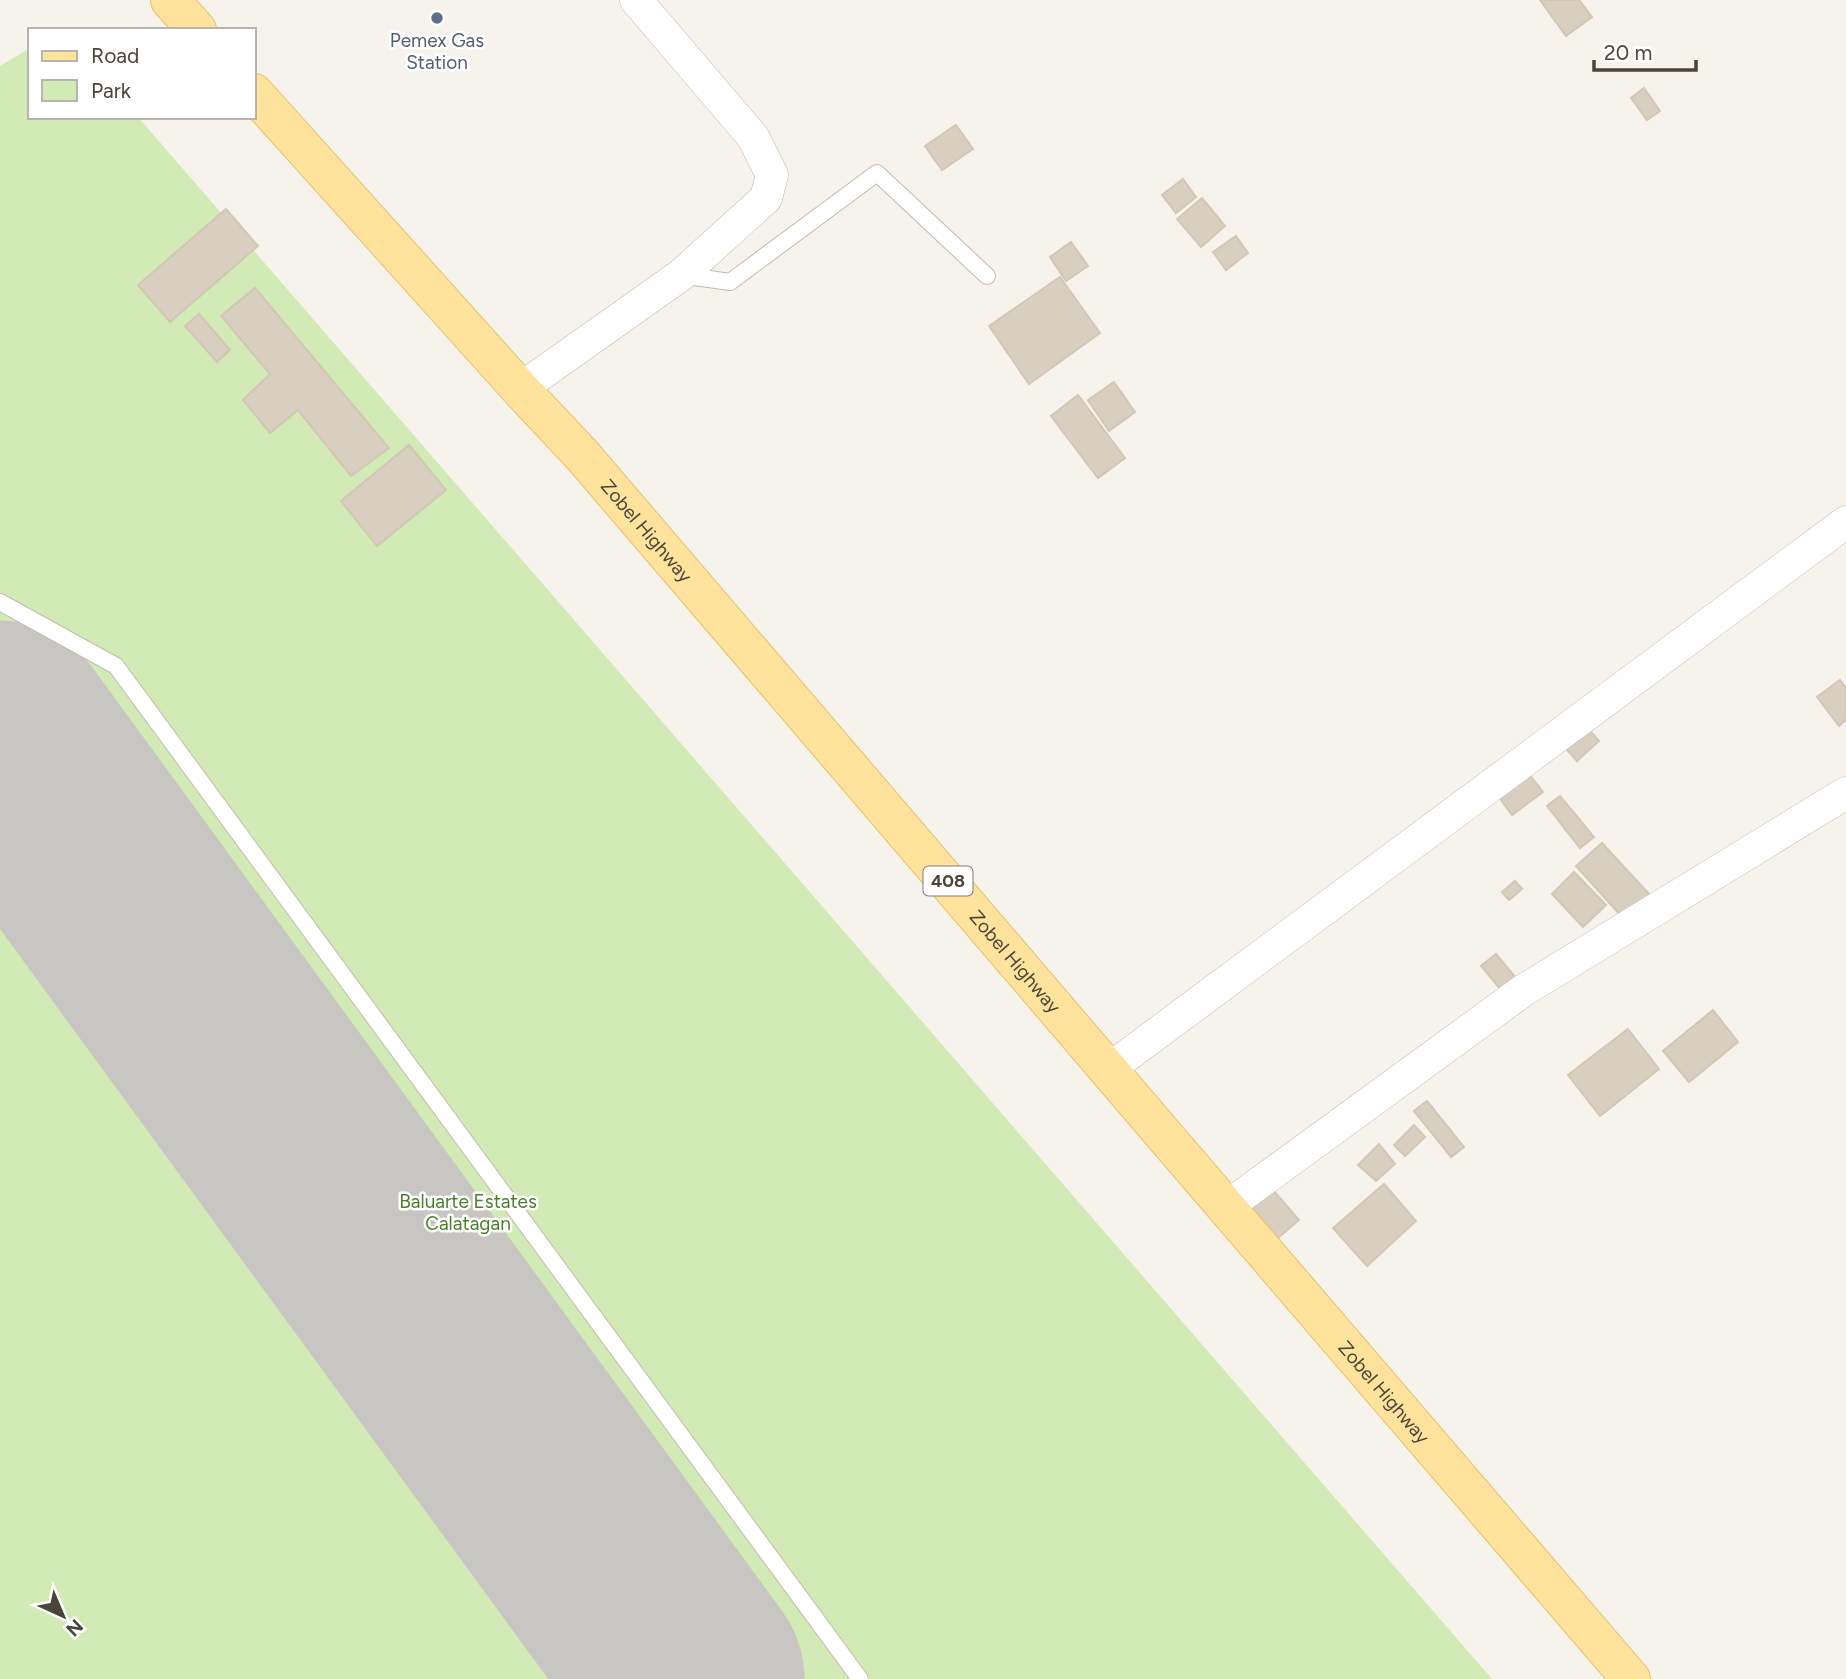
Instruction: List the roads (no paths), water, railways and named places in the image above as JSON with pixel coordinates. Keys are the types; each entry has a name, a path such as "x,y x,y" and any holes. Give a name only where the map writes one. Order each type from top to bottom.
{"main road":[{"path":"170,0 195,28"},
{"name":"Zobel Highway","path":"256,95 582,455 1631,1679"}],"street":[{"path":"520,389 681,275 766,198 772,176 753,137 636,0"},
{"path":"1109,1069 1846,522"},
{"path":"1225,1208 1524,990 1846,793"}],"lane":[{"path":"681,275 730,282 877,173 987,276"},
{"path":"0,601 116,666 860,1679"}],"place":[{"name":"Pemex Gas Station","path":"437,18"}],"park label":[{"name":"Baluarte Estates Calatagan","path":"468,1212"}]}
